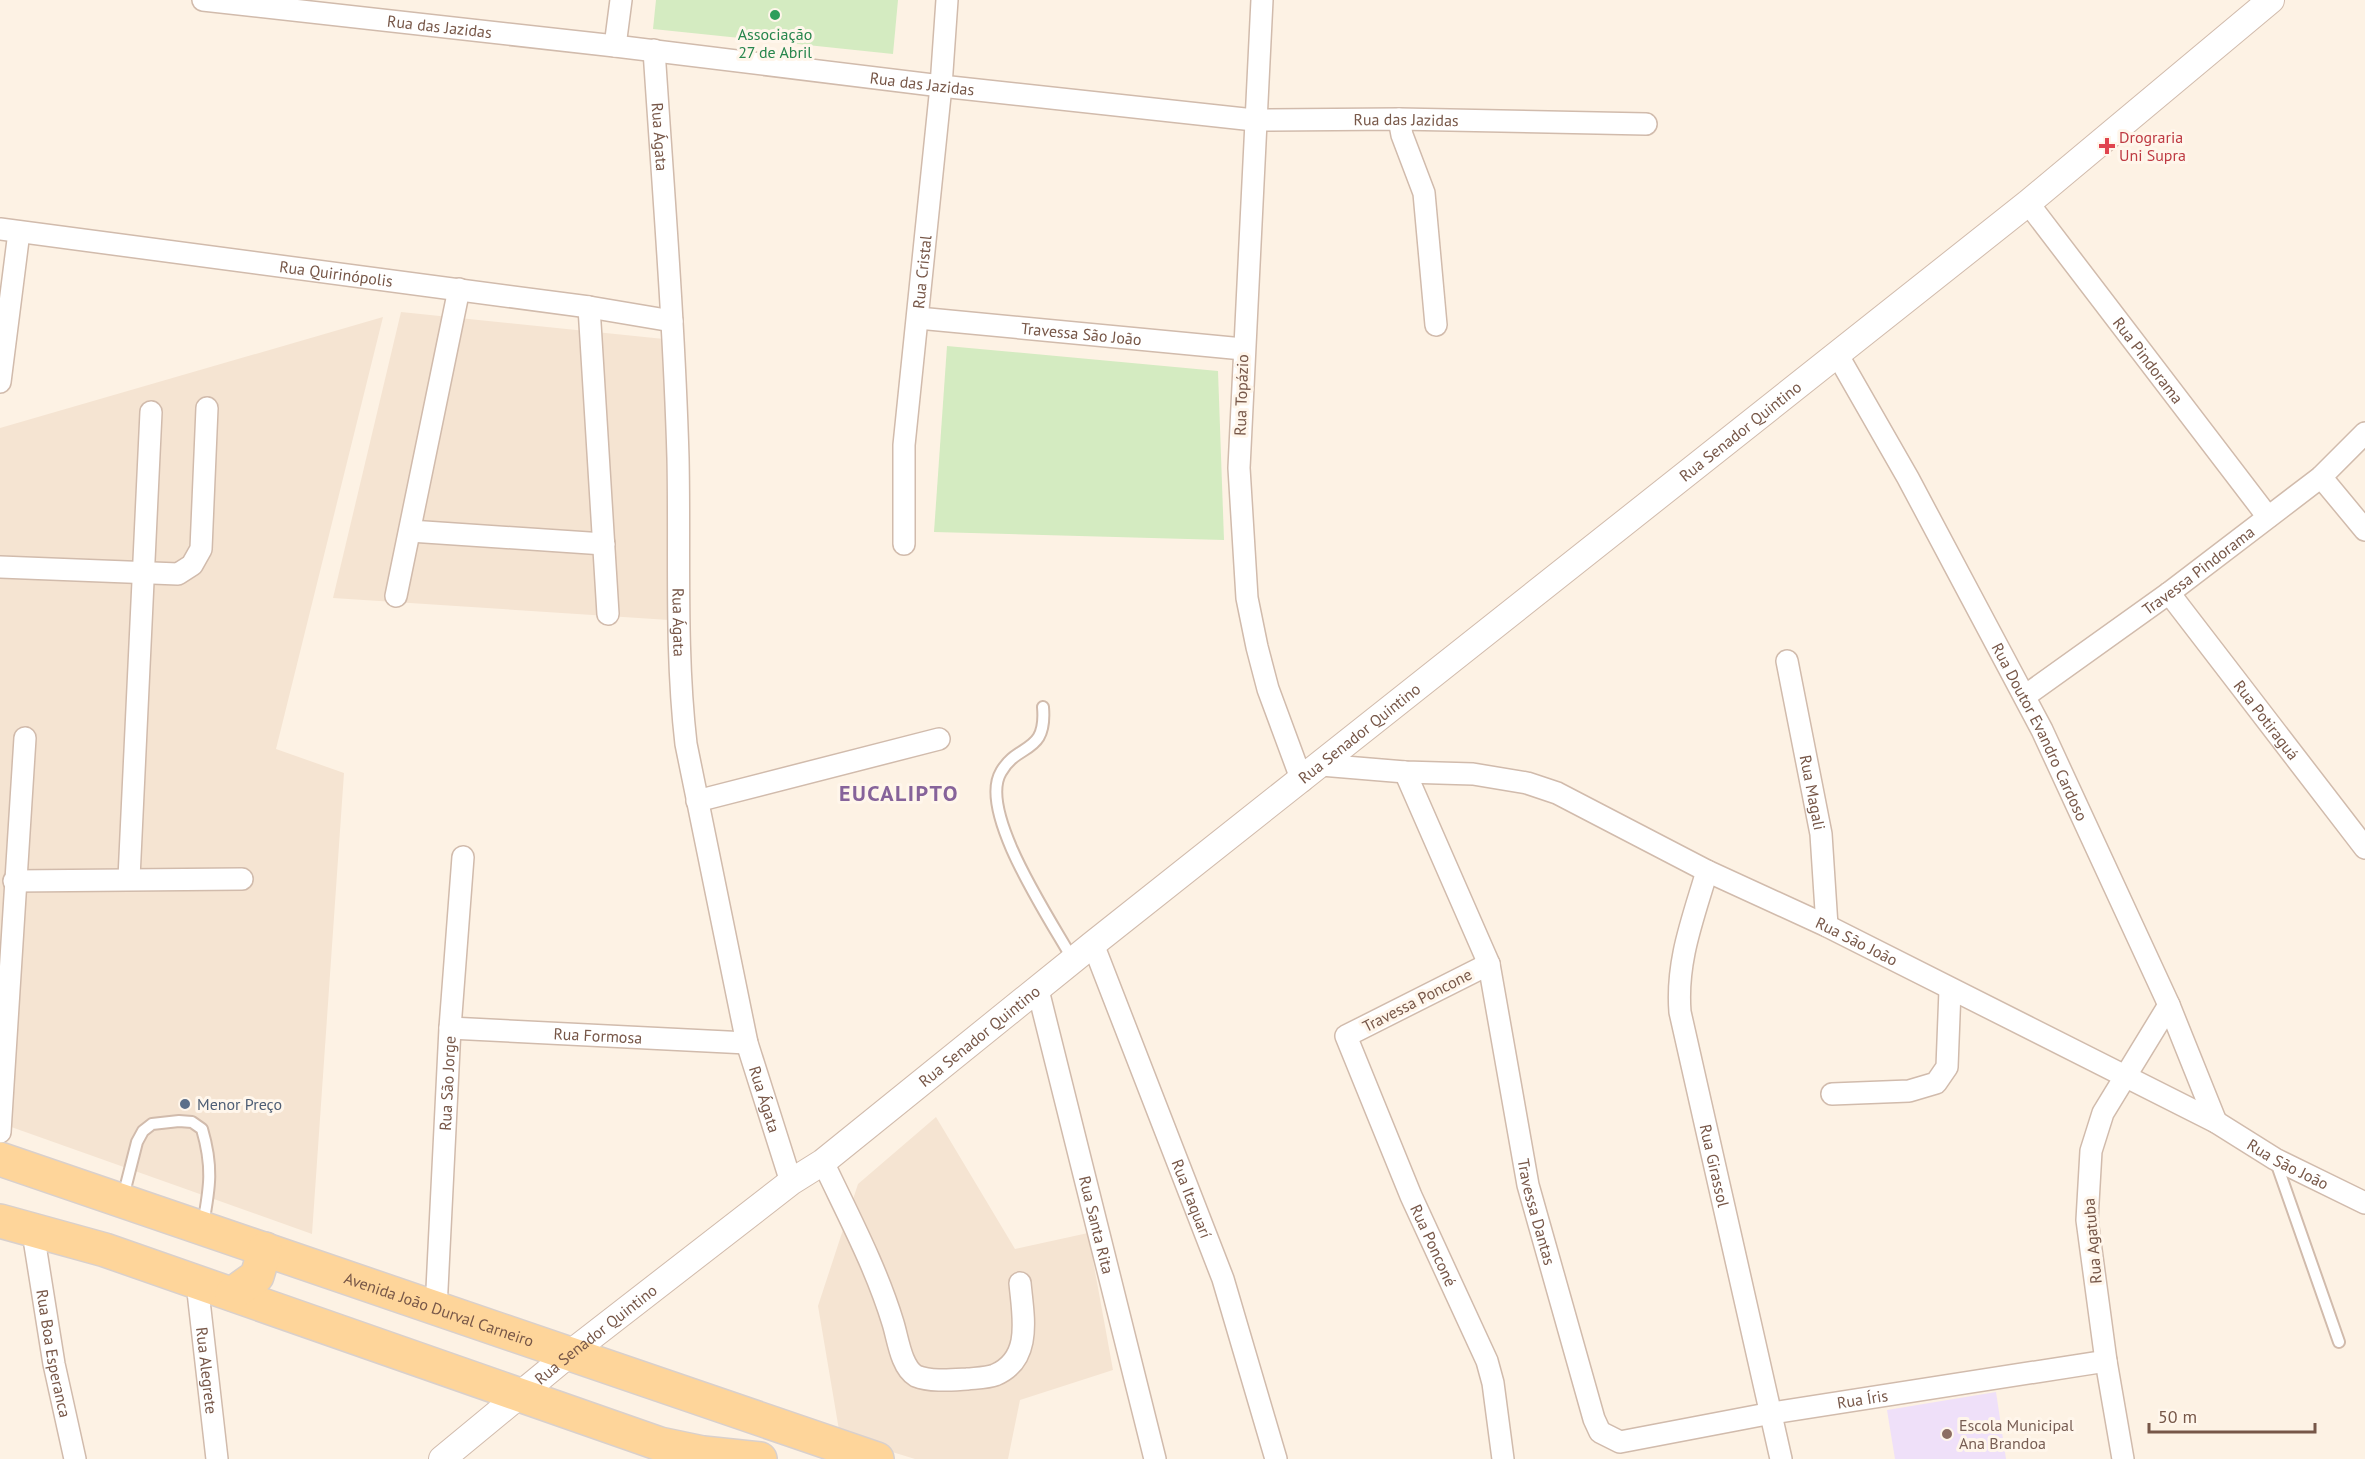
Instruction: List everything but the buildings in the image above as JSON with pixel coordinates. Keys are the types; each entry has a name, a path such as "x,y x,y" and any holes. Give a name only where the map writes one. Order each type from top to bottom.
{"main road":[{"name":"Avenida João Durval Carneiro","path":"0,1159 877,1459"},
{"path":"0,1221 105,1250 520,1395 658,1452 703,1453 760,1459"},
{"path":"0,1243 105,1250"},
{"path":"232,1294 257,1276 265,1249"}],"street":[{"name":"Rua das Jazidas","path":"203,0 314,6 941,86 1254,120 1399,118 1646,124"},
{"path":"615,46 621,0"},
{"name":"Rua Cristal","path":"904,544 904,445 941,86 947,0"},
{"name":"Rua Topázio","path":"1262,0 1254,120 1239,468 1247,598 1268,689 1311,773"},
{"name":"Rua Senador Quintino","path":"442,1459 568,1355 791,1182 823,1162 1093,944 2028,203 2271,0"},
{"name":"Rua Ágata","path":"654,50 672,321 678,458 681,699 697,801 747,1043 791,1182"},
{"path":"1399,118 1402,135 1424,193 1436,325"},
{"name":"Rua Pindorama","path":"2028,203 2268,517"},
{"path":"0,382 10,230"},
{"name":"Rua Quirinópolis","path":"10,230 459,289 672,321"},
{"path":"396,596 459,289"},
{"path":"589,307 608,614"},
{"name":"Travessa São João","path":"918,318 1243,349"},
{"name":"Rua Doutor Evandro Cardoso","path":"1837,354 1908,478 2025,696 2169,1005 2216,1122"},
{"path":"0,567 177,574 187,570 197,559 201,549 207,408"},
{"path":"129,878 141,573 151,412"},
{"name":"Travessa Pindorama","path":"2025,696 2169,593 2321,477 2365,433"},
{"path":"2321,477 2365,530"},
{"path":"410,531 604,544"},
{"name":"Rua Potiraguá","path":"2169,593 2365,848"},
{"name":"Rua Magali","path":"1787,661 1821,834 1827,926"},
{"path":"0,1132 14,881 25,738"},
{"path":"697,801 939,739"},
{"name":"Travessa Dantas","path":"1405,772 1489,964 1528,1185 1594,1419 1600,1432 1620,1442"},
{"name":"Rua São João","path":"1311,773 1473,774 1547,790 1707,871 1827,926 1950,990 2124,1075 2216,1122 2275,1159 2365,1203"},
{"name":"Rua São Jorge","path":"436,1309 450,1028 463,857"},
{"name":"Rua Girassol","path":"1707,871 1682,955 1677,984 1680,1012 1781,1459"},
{"path":"14,881 129,878 242,879"},
{"name":"Rua Itaquarí","path":"1093,944 1223,1279 1276,1459"},
{"name":"Travessa Poncone","path":"1346,1036 1489,964"},
{"name":"Rua Santa Rita","path":"1038,990 1155,1459"},
{"path":"1832,1094 1910,1091 1936,1083 1947,1067 1950,990"},
{"name":"Rua Agatuba","path":"2123,1459 2106,1361 2088,1220 2087,1185 2091,1151 2103,1113 2124,1075 2169,1005"},
{"name":"Rua Formosa","path":"450,1028 747,1043"},
{"name":"Rua Ponconé","path":"1346,1036 1411,1196 1487,1361 1493,1383 1503,1459"},
{"path":"823,1162 881,1284 910,1373 916,1376 958,1379 994,1376 1010,1366 1019,1355 1025,1329 1020,1283"},
{"name":"Rua Boa Esperanca","path":"35,1245 54,1364 75,1459"},
{"name":"Rua Alegrete","path":"197,1283 217,1459"},
{"name":"Rua Íris","path":"1620,1442 1772,1413 2106,1361"}],"lane":[{"path":"1043,707 1043,731 1037,741 1002,769 998,778 996,805 1017,859 1073,960"},
{"path":"122,1201 137,1142 143,1131 152,1124 192,1122 202,1129 211,1166 211,1181 202,1228"},
{"path":"2275,1159 2339,1342"}],"shaded area":[{"path":"401,312 664,339 669,620 333,598"},
{"path":"383,317 276,749 344,773 312,1234 0,1123 0,428"},
{"path":"936,1117 1015,1249 1088,1233 1113,1370 1020,1400 1008,1459 915,1459 840,1436 818,1306 858,1184"},
{"name":"Escola Municipal Ana Brandoa","path":"1996,1392 2006,1459 1895,1459 1887,1410"}],"green space":[{"name":"Associação 27 de Abril","path":"656,0 898,0 893,54 653,29"},
{"path":"947,346 1218,371 1224,540 934,532"}],"place":[{"name":"Associação 27 de Abril","path":"775,15"},
{"name":"Drograria Uni Supra","path":"2107,146"},
{"name":"Menor Preço","path":"185,1104"},
{"name":"Escola Municipal Ana Brandoa","path":"1947,1434"}],"district":[{"name":"EUCALIPTO","path":"899,793"}]}
